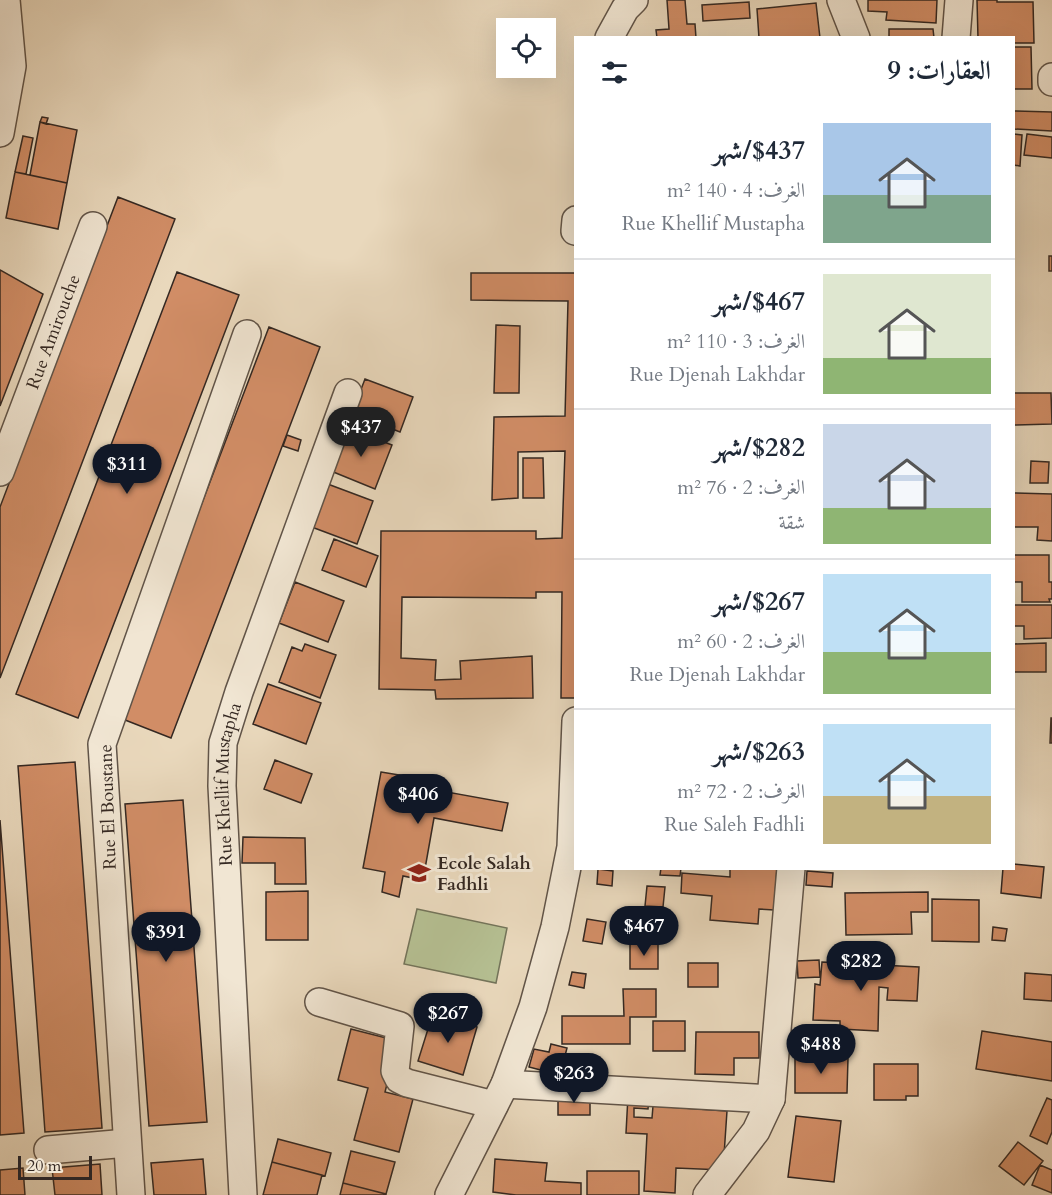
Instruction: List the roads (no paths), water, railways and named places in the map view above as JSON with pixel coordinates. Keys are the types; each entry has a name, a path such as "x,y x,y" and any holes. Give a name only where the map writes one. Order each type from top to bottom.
{"street":[{"path":"0,134 12,66 6,0"},
{"path":"610,36 634,0"},
{"path":"841,0 855,36"},
{"path":"956,36 959,0"},
{"name":"Rue Amirouche","path":"0,472 93,226"},
{"name":"Rue El Boustane","path":"131,1195 102,744 247,334"},
{"name":"Rue Khellif Mustapha","path":"243,1195 222,786 223,743 238,692 348,393"},
{"path":"449,1195 500,1094 533,1007 555,927 571,847 574,771"},
{"path":"707,1195 756,1131 771,1099 791,870"},
{"path":"319,1002 400,1026 395,1071 399,1078 407,1083 500,1094 771,1099"},
{"path":"48,1150 127,1143"}],"place":[{"name":"Ecole Salah Fadhli","path":"419,873"}]}
